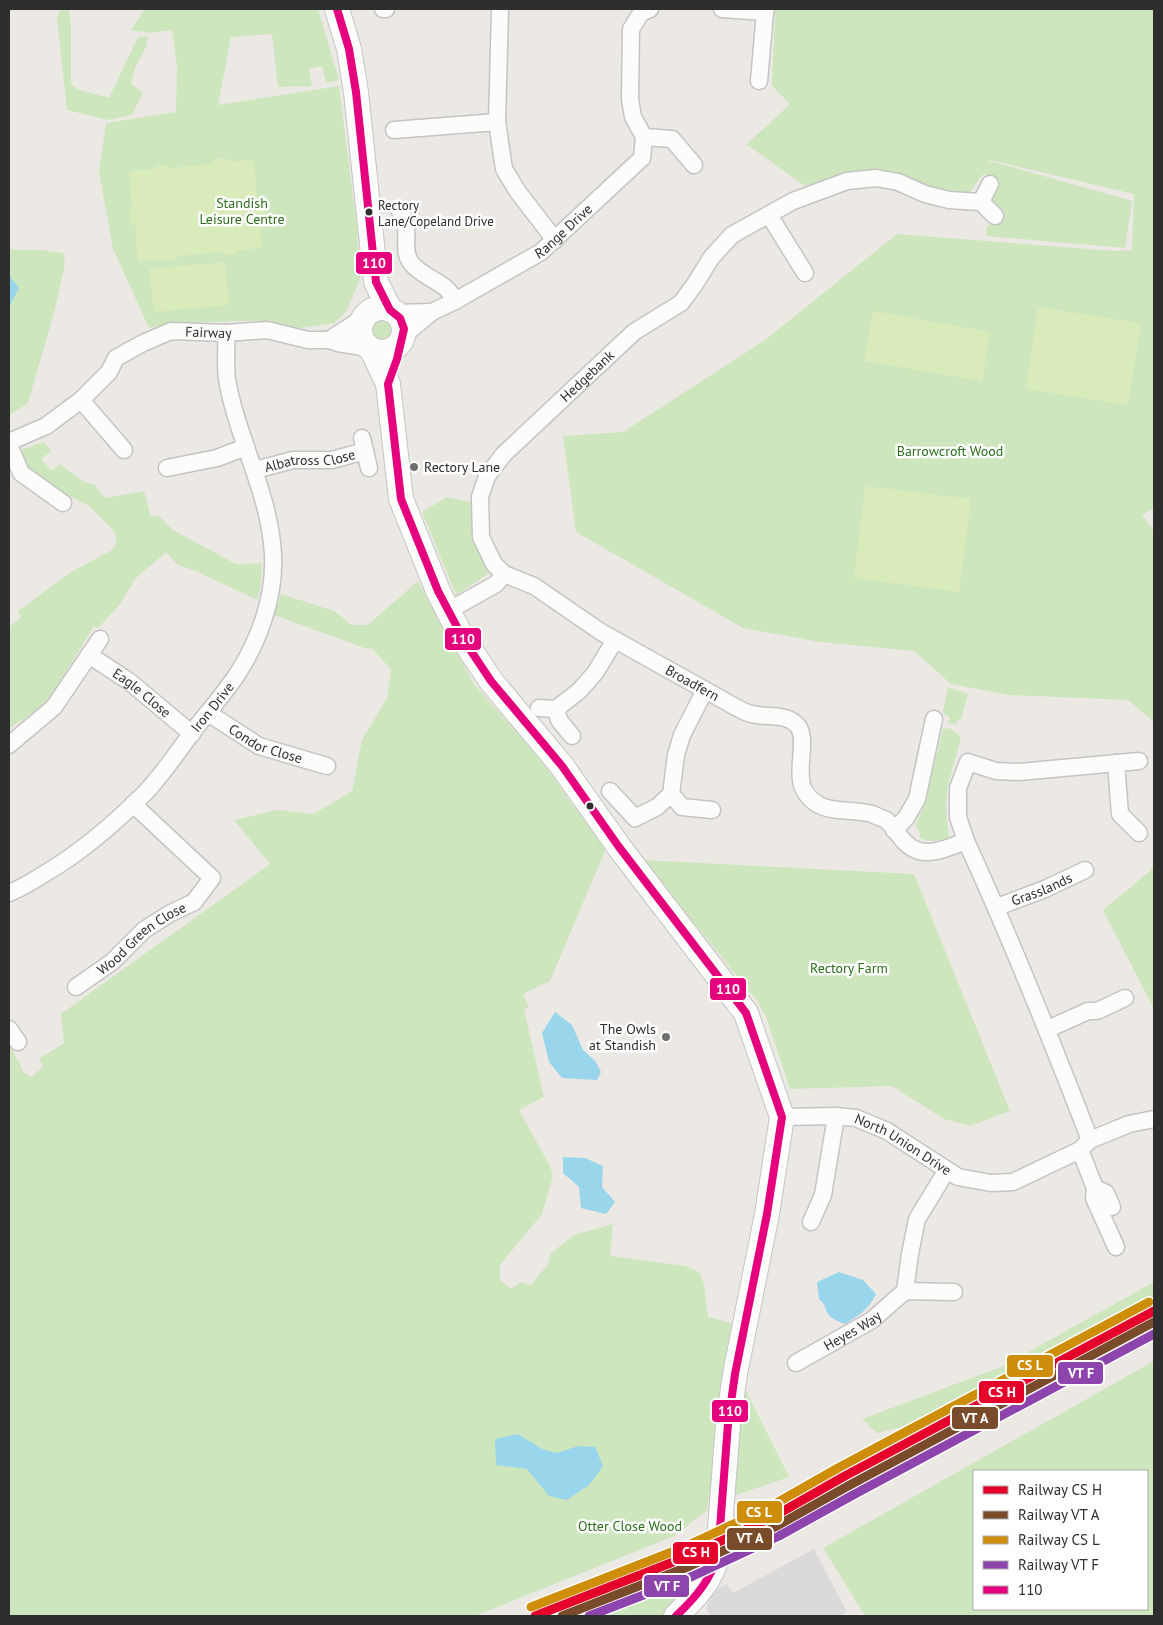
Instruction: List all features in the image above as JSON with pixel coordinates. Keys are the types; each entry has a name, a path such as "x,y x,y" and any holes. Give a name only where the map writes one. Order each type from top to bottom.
{"main road":[{"path":"337,9 349,49 356,92 376,282 393,311 403,323 402,339 395,367 388,384"},
{"path":"376,282 360,324 360,331 364,343 371,349 388,384 401,499 438,591 465,642 491,681 562,766 619,847 746,1013 782,1117 767,1214 734,1382 728,1424 718,1554 709,1578 676,1616"},
{"path":"364,317 377,308 393,311"},
{"path":"371,349 384,352 390,350 402,339"}],"street":[{"path":"500,9 497,122 504,168 518,192 555,240"},
{"path":"650,9 641,13 631,29 630,99 633,117 644,137 672,139 694,165"},
{"path":"722,9 765,11 759,81"},
{"path":"394,130 497,122"},
{"name":"Range Drive","path":"402,339 432,312 527,261 555,240 642,158 644,137"},
{"name":"Hedgebank","path":"504,574 494,564 482,537 480,497 487,476 504,454 634,332 657,320 681,303 710,258 732,235 793,201 847,181 876,178 898,182 925,194 949,200 981,202"},
{"path":"990,184 981,202 995,216"},
{"path":"399,210 405,220 406,252 410,261 419,272 447,288 455,301"},
{"path":"769,215 805,273"},
{"name":"Range Drive","path":"393,311 432,312"},
{"path":"330,340 364,317"},
{"name":"Fairway","path":"63,503 21,473 9,443 46,426 82,400 109,372 116,358 143,343 171,331 226,334 267,330 308,340 330,340 338,344 371,349"},
{"name":"Iron Drive","path":"9,893 19,890 74,856 146,791 192,734 238,672 252,646 264,616 272,588 272,540 262,491 246,448 227,378 226,334"},
{"path":"82,400 124,450"},
{"name":"Albatross Close","path":"255,470 293,460 332,460 364,444 369,468"},
{"path":"167,468 217,458 246,448"},
{"path":"448,611 496,584 504,574"},
{"name":"Broadfern","path":"504,574 534,586 601,632 751,714 786,717 798,725 802,739 800,773 803,788 811,800 826,809 870,814 885,820 907,845 920,851 939,851 966,841"},
{"path":"9,745 54,707 100,639"},
{"path":"540,708 556,709 579,691 595,673 615,640"},
{"name":"Eagle Close","path":"89,655 130,682 192,734"},
{"path":"610,791 634,818 657,807 670,794 680,742 705,690"},
{"path":"556,709 559,720 572,736"},
{"name":"Condor Close","path":"208,713 260,746 327,766"},
{"path":"894,830 906,818 917,799 934,719"},
{"path":"966,841 958,818 958,788 968,762 996,771 1019,772 1139,761"},
{"path":"1116,763 1120,814 1139,832"},
{"path":"670,794 682,807 712,810"},
{"name":"Wood Green Close","path":"76,987 112,962 144,930 169,914 194,902 212,878 133,804"},
{"name":"Grasslands","path":"966,841 997,907 1019,965 1048,1029 1085,1145"},
{"name":"Grasslands","path":"997,907 1045,889 1085,870"},
{"path":"1048,1029 1088,1011 1097,1011 1125,998"},
{"name":"North Union Drive","path":"782,1117 836,1116 856,1118 887,1131 958,1177 991,1183 1013,1182 1129,1124 1154,1119"},
{"name":"North Union Drive","path":"811,1222 823,1195 836,1116"},
{"path":"1085,1145 1095,1188 1094,1198 1116,1247"},
{"path":"947,1170 917,1219 905,1291 954,1292"},
{"path":"1095,1188 1106,1193 1112,1207"},
{"name":"Heyes Way","path":"796,1363 872,1320 905,1291"}],"shaded area":[{"path":"814,1549 847,1612 839,1616 710,1616 706,1607 716,1589 727,1584 733,1593"}],"green space":[{"path":"61,9 69,9 71,24 71,84 77,89 109,98 138,37 148,36 146,47 135,68 131,84 143,93 132,115 108,120 67,110 57,18"},
{"name":"Standish Leisure Centre","path":"145,9 318,9 339,80 326,83 322,66 309,69 312,86 278,87 272,34 231,37 218,105 339,86 357,228 360,279 346,312 334,323 294,329 266,321 176,323 149,328 113,249 99,172 106,123 176,112 177,66 172,30 150,33 131,30"},
{"name":"Barrowcroft Wood","path":"775,9 1154,9 1154,508 1142,515 1154,531 1154,722 1128,700 1008,695 951,684 914,651 820,642 743,628 576,532 563,436 623,432 765,340 897,234 1113,251 1132,250 1134,194 989,160 988,164 990,161 1132,201 1125,248 986,236 987,226 1005,219 993,200 1000,181 984,174 969,193 930,187 904,175 885,173 809,189 749,146 745,146 790,104 772,86"},
{"path":"228,158 228,162 254,160 257,197 262,197 264,213 258,214 262,248 237,251 237,254 224,255 223,252 177,256 177,260 138,261 135,224 130,224 129,209 132,209 129,171 156,169 156,166 168,165 169,168 213,164 213,159"},
{"path":"9,249 63,253 65,264 54,313 28,403 9,415"},
{"path":"225,262 229,305 154,312 149,269"},
{"path":"1038,307 1141,323 1128,405 1026,389"},
{"path":"873,311 990,332 982,381 864,361"},
{"path":"382,317 390,321 394,329 390,337 382,341 374,337 370,329 374,321"},
{"path":"44,442 51,451 41,459 52,471 60,464 84,482 94,484 105,498 144,491 151,517 159,516 173,530 236,564 262,563 261,585 257,600 196,571 178,565 166,552 136,578 120,604 98,628 94,626 66,672 70,676 41,707 10,728 9,734 9,627 21,618 18,611 71,572 112,550 117,541 114,531 89,506 53,488 23,468 17,451"},
{"path":"865,486 971,499 959,592 854,578"},
{"path":"447,497 474,503 491,572 456,595 422,512"},
{"name":"Otter Close Wood","path":"418,581 474,684 543,762 571,803 607,846 550,981 523,994 529,1007 524,1009 544,1097 519,1110 550,1166 553,1176 542,1214 500,1265 500,1280 511,1289 521,1282 531,1285 548,1264 551,1253 574,1235 613,1224 610,1256 686,1266 699,1272 704,1284 708,1317 736,1324 707,1510 674,1536 475,1616 9,1616 9,1045 23,1072 31,1077 43,1067 39,1059 64,1043 61,1014 270,864 234,820 277,810 314,814 352,791 362,740 387,698 391,669 370,647 370,650 274,615 281,594 334,611 352,625 368,625"},
{"path":"948,687 968,694 961,719 958,719 956,725 948,723 950,717 944,714 943,711"},
{"path":"950,728 961,737 947,789 946,809 949,837 927,841 920,838 920,833 915,825 923,809 943,729"},
{"name":"Rectory Farm","path":"643,860 914,874 1010,1111 970,1126 944,1119 892,1086 790,1089 766,1017 758,1002"},
{"path":"1154,865 1154,1009 1103,910 1150,871"},
{"path":"1154,1282 1154,1313 957,1414 877,1433 862,1419 1001,1367"},
{"path":"1154,1361 1154,1616 865,1616 823,1548"},
{"path":"744,1387 789,1477 733,1496"},
{"path":"677,1574 698,1581 663,1616 587,1616"}],"water":[{"path":"9,275 19,288 9,307"},
{"path":"555,1012 572,1025 583,1050 596,1062 601,1072 597,1080 562,1078 549,1062 542,1033"},
{"path":"563,1157 585,1158 603,1166 602,1187 615,1202 606,1214 581,1208 579,1187 563,1173"},
{"path":"839,1272 863,1280 876,1294 867,1308 845,1324 835,1320 828,1314 819,1299 817,1282"},
{"path":"518,1434 542,1449 557,1453 578,1446 595,1447 603,1466 589,1485 567,1500 549,1496 527,1469 496,1465 495,1439"}],"transit line":[{"name":"110","path":"337,9 349,49 356,92 376,282 390,310 400,318 404,329 397,359 388,384 401,499 438,591 465,642 491,681 562,766 619,847 746,1013 782,1117 767,1214 735,1374 728,1424 718,1554 707,1580 676,1616"},
{"path":"531,1607 682,1548 766,1509 838,1468 1149,1302"},
{"path":"535,1616 686,1557 771,1518 843,1477 1154,1311"},
{"path":"562,1616 690,1566 775,1527 1154,1322"},
{"path":"589,1616 693,1576 779,1536 1154,1334"}],"place":[{"name":"Rectory Lane/Copeland Drive","path":"369,212"},
{"name":"Rectory Lane","path":"414,467"},
{"name":"The Owls at Standish","path":"666,1037"}]}
